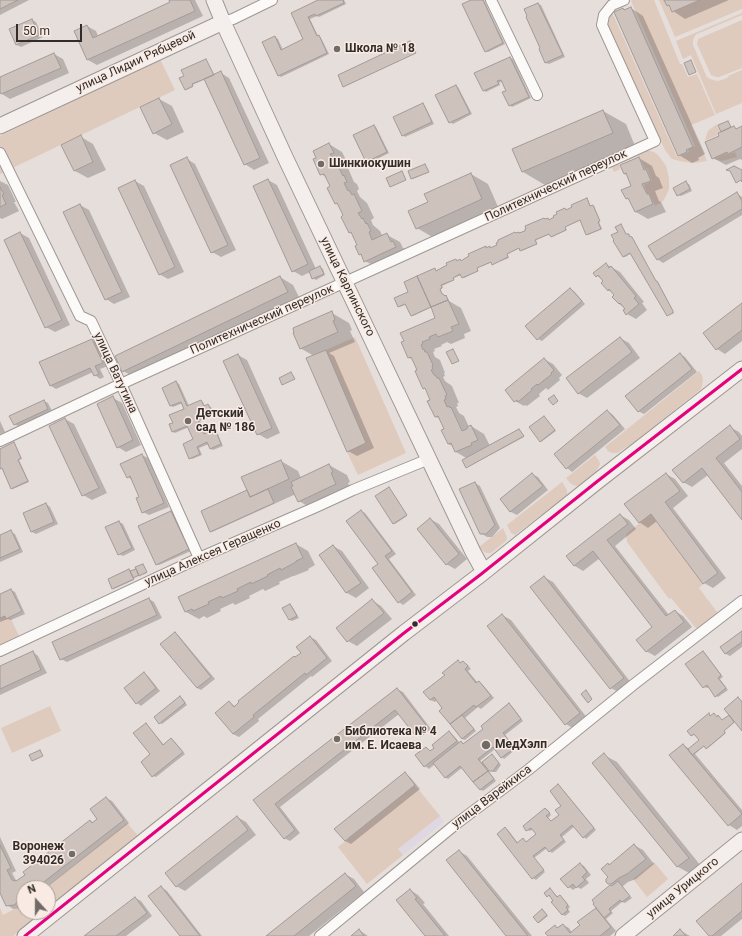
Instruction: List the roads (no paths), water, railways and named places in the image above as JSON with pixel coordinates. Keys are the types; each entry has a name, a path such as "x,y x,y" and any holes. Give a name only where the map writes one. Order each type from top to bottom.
{"street":[{"name":"улица Карпинского","path":"214,0 345,282 473,552 484,572"},
{"name":"улица Лидии Рябцевой","path":"0,126 272,0"},
{"path":"491,0 536,95"},
{"name":"Политехнический переулок","path":"0,441 121,384 655,141 602,25 604,15 612,5 624,0"},
{"name":"улица Ватутина","path":"0,152 80,316 91,321 121,384 198,558"},
{"path":"25,936 400,636 484,572 742,369"},
{"name":"улица Алексея Геращенко","path":"0,651 198,558 429,458"},
{"name":"улица Варейкиса","path":"320,936 456,824 528,770 633,685 742,601"},
{"name":"улица Урицкого","path":"623,936 742,840"}],"place":[{"name":"Школа № 18","path":"337,49"},
{"name":"Шинкиокушин","path":"321,164"},
{"name":"Детский сад № 186","path":"188,421"},
{"name":"Библиотека № 4 им. Е. Исаева","path":"337,739"},
{"name":"МедХэлп","path":"486,745"},
{"name":"Воронеж 394026","path":"72,854"}]}
